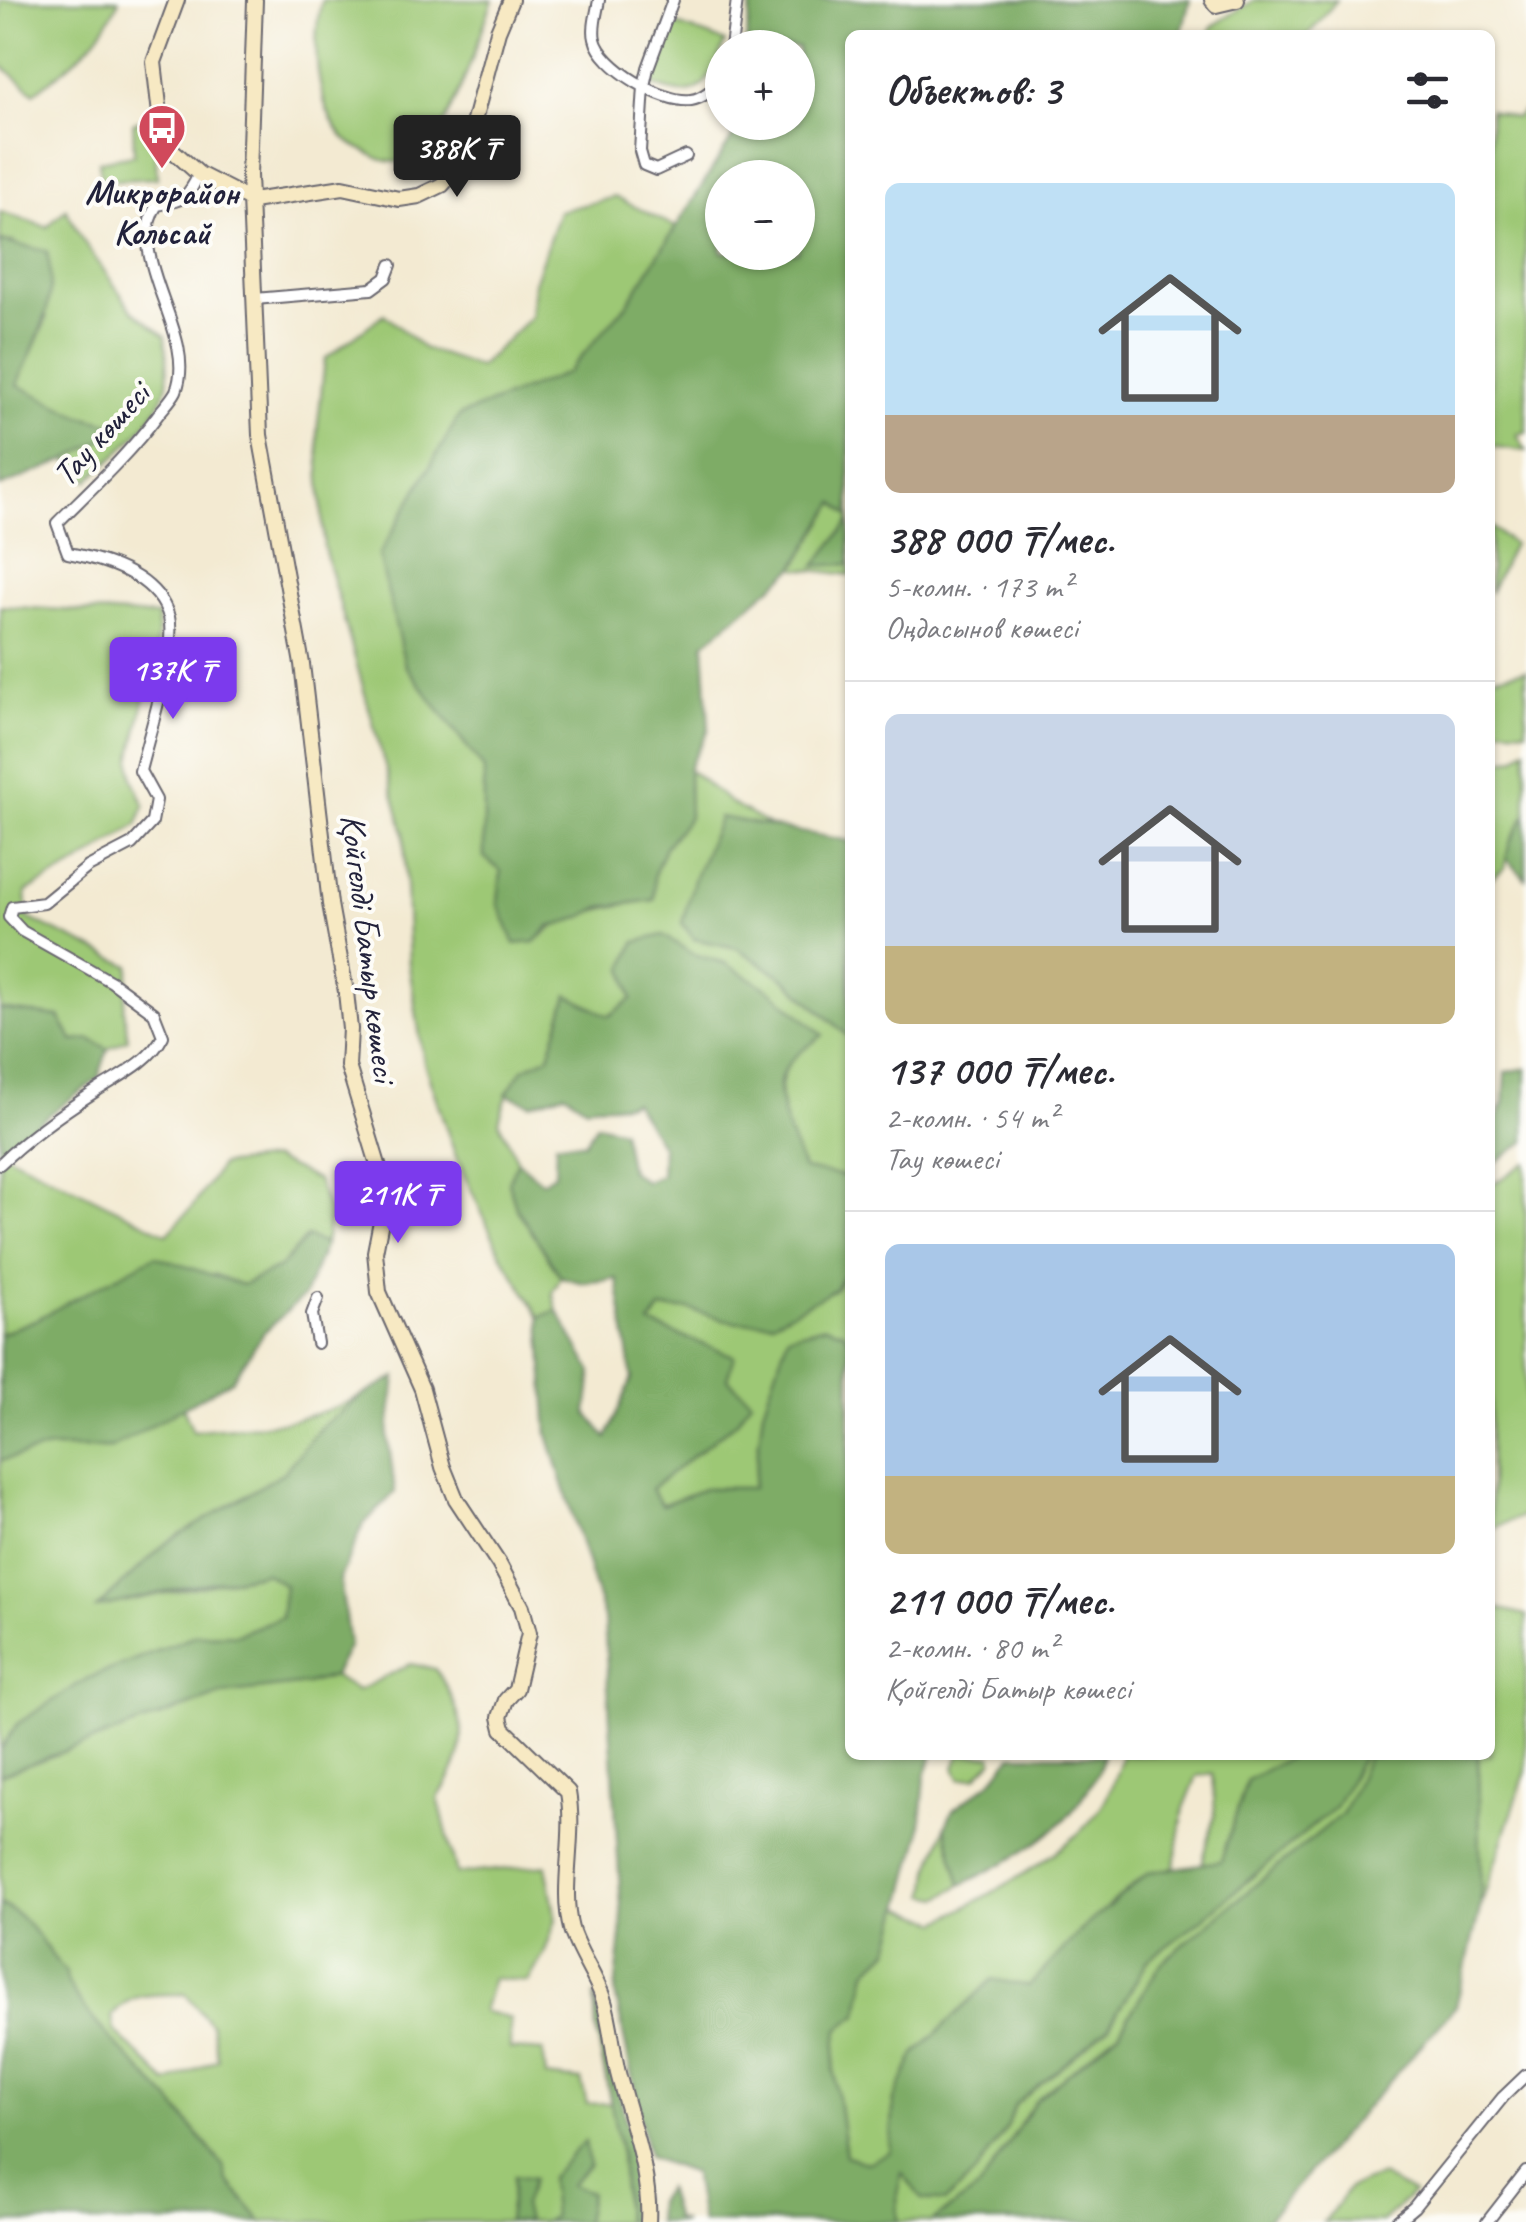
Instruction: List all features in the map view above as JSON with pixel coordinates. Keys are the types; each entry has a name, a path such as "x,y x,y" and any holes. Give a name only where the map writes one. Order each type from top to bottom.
{"street":[{"path":"177,0 154,62 161,123 171,149 200,174 252,201 343,187 399,200 419,196 442,184 457,168 471,132 498,31 511,0"},
{"name":"Қойгелді Батыр көшесі","path":"255,0 249,175 260,436 302,664 330,904 346,992 348,1066 379,1168 380,1221 375,1264 380,1292 422,1389 443,1468 456,1499 522,1607 529,1633 524,1663 516,1689 506,1700 500,1717 512,1740 568,1792 572,1844 567,1891 572,1932 604,2000 642,2164 648,2222"},
{"path":"599,0 594,37 602,57 616,70 677,99 693,100 705,94"},
{"path":"673,0 644,86 640,151 644,166 656,170 686,156"},
{"path":"734,30 738,0"},
{"path":"1212,0 1216,5 1237,0"},
{"name":"Тау көшесі","path":"0,1164 134,1066 158,1046 163,1036 154,1012 112,982 22,931 10,917 12,907 44,903 88,866 132,844 152,822 156,800 140,772 170,645 170,619 159,596 143,580 98,558 68,553 57,523 136,444 176,391 179,371 172,322 158,287 146,236 148,218 158,205 182,200 190,194 200,174"},
{"path":"254,299 371,289 386,278 391,265"},
{"path":"317,1343 312,1314 318,1298"},
{"path":"1396,2222 1526,2075"},
{"path":"1487,2222 1526,2172"}],"green space":[{"path":"0,0 119,0 93,41 34,93 0,64"},
{"path":"322,0 493,0 454,105 433,142 416,157 391,162 378,158 348,141 335,125 318,72 317,34"},
{"path":"752,0 1190,0 1182,30 845,30 845,512 835,503 794,568 704,644 709,729 688,769 689,817 665,847 654,875 654,900 601,907 549,927 535,942 515,944 498,903 501,871 484,857 484,769 405,665 379,555 459,416 567,373 628,303 705,181 705,270 815,270 815,160 718,160 731,140 815,140 815,30 748,30"},
{"path":"1254,0 1337,0 1312,30 1211,30"},
{"path":"669,22 705,35 705,82 699,88 678,92 647,82"},
{"path":"1526,109 1526,432 1517,434 1526,451 1495,447 1495,112 1516,118"},
{"path":"141,120 143,127 154,125 157,178 101,181 99,161 134,155 133,123"},
{"path":"615,197 676,227 628,303 567,373 459,417 405,665 484,769 484,857 501,871 498,903 535,942 575,917 654,900 654,875 665,847 689,817 688,769 732,804 773,827 719,817 695,939 737,948 785,979 845,1033 845,1176 803,1170 781,1100 784,1073 794,1057 822,1035 725,963 693,954 663,935 624,968 632,999 609,1017 568,995 549,1057 521,1075 502,1110 499,1122 518,1161 508,1182 516,1207 561,1277 553,1292 557,1310 540,1317 500,1252 456,1157 424,1063 409,966 404,833 324,548 317,431 325,359 384,314 423,348 479,367 531,317 534,283 559,211"},
{"path":"66,209 81,238 132,310 165,336 167,360 167,383 156,410 135,437 88,481 67,460 123,427 81,416 17,385 47,318 14,242 0,241 0,212 47,227"},
{"path":"0,241 47,251 50,270 44,320 17,385 81,416 124,427 66,460 0,487"},
{"path":"835,502 845,511 845,527 816,565 845,564 845,574 795,568"},
{"path":"845,527 845,564 815,566"},
{"path":"1495,530 1513,544 1495,582"},
{"path":"0,606 158,616 157,642 131,760 133,778 145,806 137,825 26,892 28,918 130,966 124,1009 128,1039 108,1049 90,1039 73,1041 59,1017 0,1009"},
{"path":"1526,670 1526,730 1495,728 1495,676"},
{"path":"1526,748 1526,814 1510,842 1505,868 1495,875 1495,760 1515,758"},
{"path":"1526,814 1526,879 1506,858"},
{"path":"720,817 845,840 845,1033 785,979 737,948 694,939 682,923 694,880"},
{"path":"663,935 693,954 725,963 773,992 823,1035 789,1063 782,1075 780,1096 803,1169 845,1176 845,1273 835,1289 773,1322 734,1322 688,1309 661,1309 650,1324 734,1356 727,1378 751,1400 737,1421 651,1489 662,1505 706,1488 753,1488 763,1410 788,1335 825,1326 844,1332 845,1760 931,1760 925,1776 920,1836 890,1949 867,1971 858,2015 838,2029 834,2070 846,2156 868,2163 890,2152 894,2100 915,2054 992,1979 1029,1986 1083,1928 1149,1872 1221,1861 1247,1780 1285,1760 1360,1760 1335,1807 1148,1960 1108,2028 1015,2105 1008,2126 974,2175 945,2202 922,2199 902,2173 897,2194 898,2222 701,2222 693,2173 648,2157 615,1993 622,1926 604,1618 548,1435 540,1317 557,1310 592,1372 587,1413 607,1438 632,1378 617,1279 583,1283 561,1277 516,1207 508,1182 518,1161 542,1182 555,1173 556,1142 584,1143 597,1124 622,1130 630,1171 645,1181 661,1175 662,1147 634,1102 586,1107 565,1093 531,1104 506,1094 523,1069 549,1056 568,995 609,1016 632,999 624,968 635,942"},
{"path":"0,1009 59,1017 73,1041 90,1039 108,1049 98,1079 0,1151"},
{"path":"1526,1068 1525,1142 1495,1163 1495,1122 1504,1103 1506,1072"},
{"path":"0,1151 167,1234 193,1206 221,1165 273,1159 317,1180 330,1215 325,1244 306,1237 279,1268 242,1285 213,1274 35,1320 0,1334"},
{"path":"1526,1163 1526,1515 1495,1527 1495,1183"},
{"path":"307,1237 325,1244 304,1296 264,1332 232,1380 111,1448 49,1448 0,1461 0,1334 35,1320 155,1256 242,1285 279,1268"},
{"path":"845,1273 845,1334 763,1410 753,1488 706,1488 661,1505 651,1489 737,1421 727,1378 734,1356 649,1325 662,1309 688,1309 734,1322 835,1289"},
{"path":"396,1377 388,1436 395,1492 364,1524 340,1578 349,1645 333,1676 306,1684 221,1694 0,1775 0,1751 17,1724 86,1679 195,1635 238,1634 281,1617 285,1585 265,1573 97,1608 165,1544 284,1472 321,1427 363,1395"},
{"path":"363,1395 321,1427 284,1472 165,1544 98,1607 265,1573 285,1585 281,1617 238,1634 195,1635 17,1724 0,1751 0,1461 49,1448 111,1448 183,1407 193,1431 293,1420"},
{"path":"1495,1607 1526,1615 1526,1771 1481,1905 1478,1760 1495,1760"},
{"path":"410,1664 436,1669 454,1704 462,1733 457,1763 438,1798 457,1874 546,1865 556,1920 544,1954 528,1982 493,1978 483,2011 510,2019 510,2049 543,2051 546,2076 581,2080 587,2104 611,2103 621,2155 625,2222 585,2222 590,2192 570,2186 586,2143 553,2216 544,2222 527,2222 514,2176 508,2222 262,2222 169,2099 92,2018 68,1984 65,1972 30,1926 0,1904 0,1775 221,1694 306,1684 333,1676 357,1691","holes":["186,1994 211,2025 218,2059 167,2083 114,2030 112,2016 136,1998"]},
{"path":"958,1760 993,1760 976,1777 960,1779 955,1768"},
{"path":"1009,1760 1102,1760 1087,1791 1062,1822 1015,1857 961,1885 945,1827 953,1810 989,1783"},
{"path":"1120,1760 1285,1760 1247,1780 1221,1861 1202,1864 1215,1814 1213,1773 1197,1776 1184,1808 1174,1868 1149,1872 1108,1906 1029,1986 894,2099 890,2152 868,2163 846,2156 834,2070 838,2029 858,2015 867,1971 890,1949 901,1907 939,1922 999,1888 1079,1833 1111,1788"},
{"path":"1360,1760 1367,1760 1343,1813 1162,1962 1119,2032 1036,2100 980,2188 931,2222 898,2222 897,2194 902,2171 922,2199 945,2202 974,2175 1008,2126 1015,2105 1108,2028 1148,1960 1335,1807"},
{"path":"1366,1760 1478,1760 1481,1905 1456,2006 1265,2222 931,2222 980,2188 1036,2100 1119,2032 1162,1962 1343,1813"},
{"path":"945,1827 961,1885 940,1898 927,1895 930,1871"},
{"path":"0,1904 30,1926 66,1972 78,2000 92,2018 176,2107 262,2222 0,2222"},
{"path":"594,1994 628,2128 643,2222 625,2222 621,2155 596,2029"},
{"path":"585,2141 589,2165 570,2185 590,2192 585,2222 544,2222 553,2216 550,2177"},
{"path":"514,2176 533,2179 523,2205 527,2222 508,2222"},
{"path":"1381,2176 1413,2193 1382,2222 1324,2222 1350,2187"},
{"path":"666,2188 675,2219 684,2222 656,2222 657,2202"}],"place":[{"name":"Микрорайон Кольсай","path":"162,170"}]}
